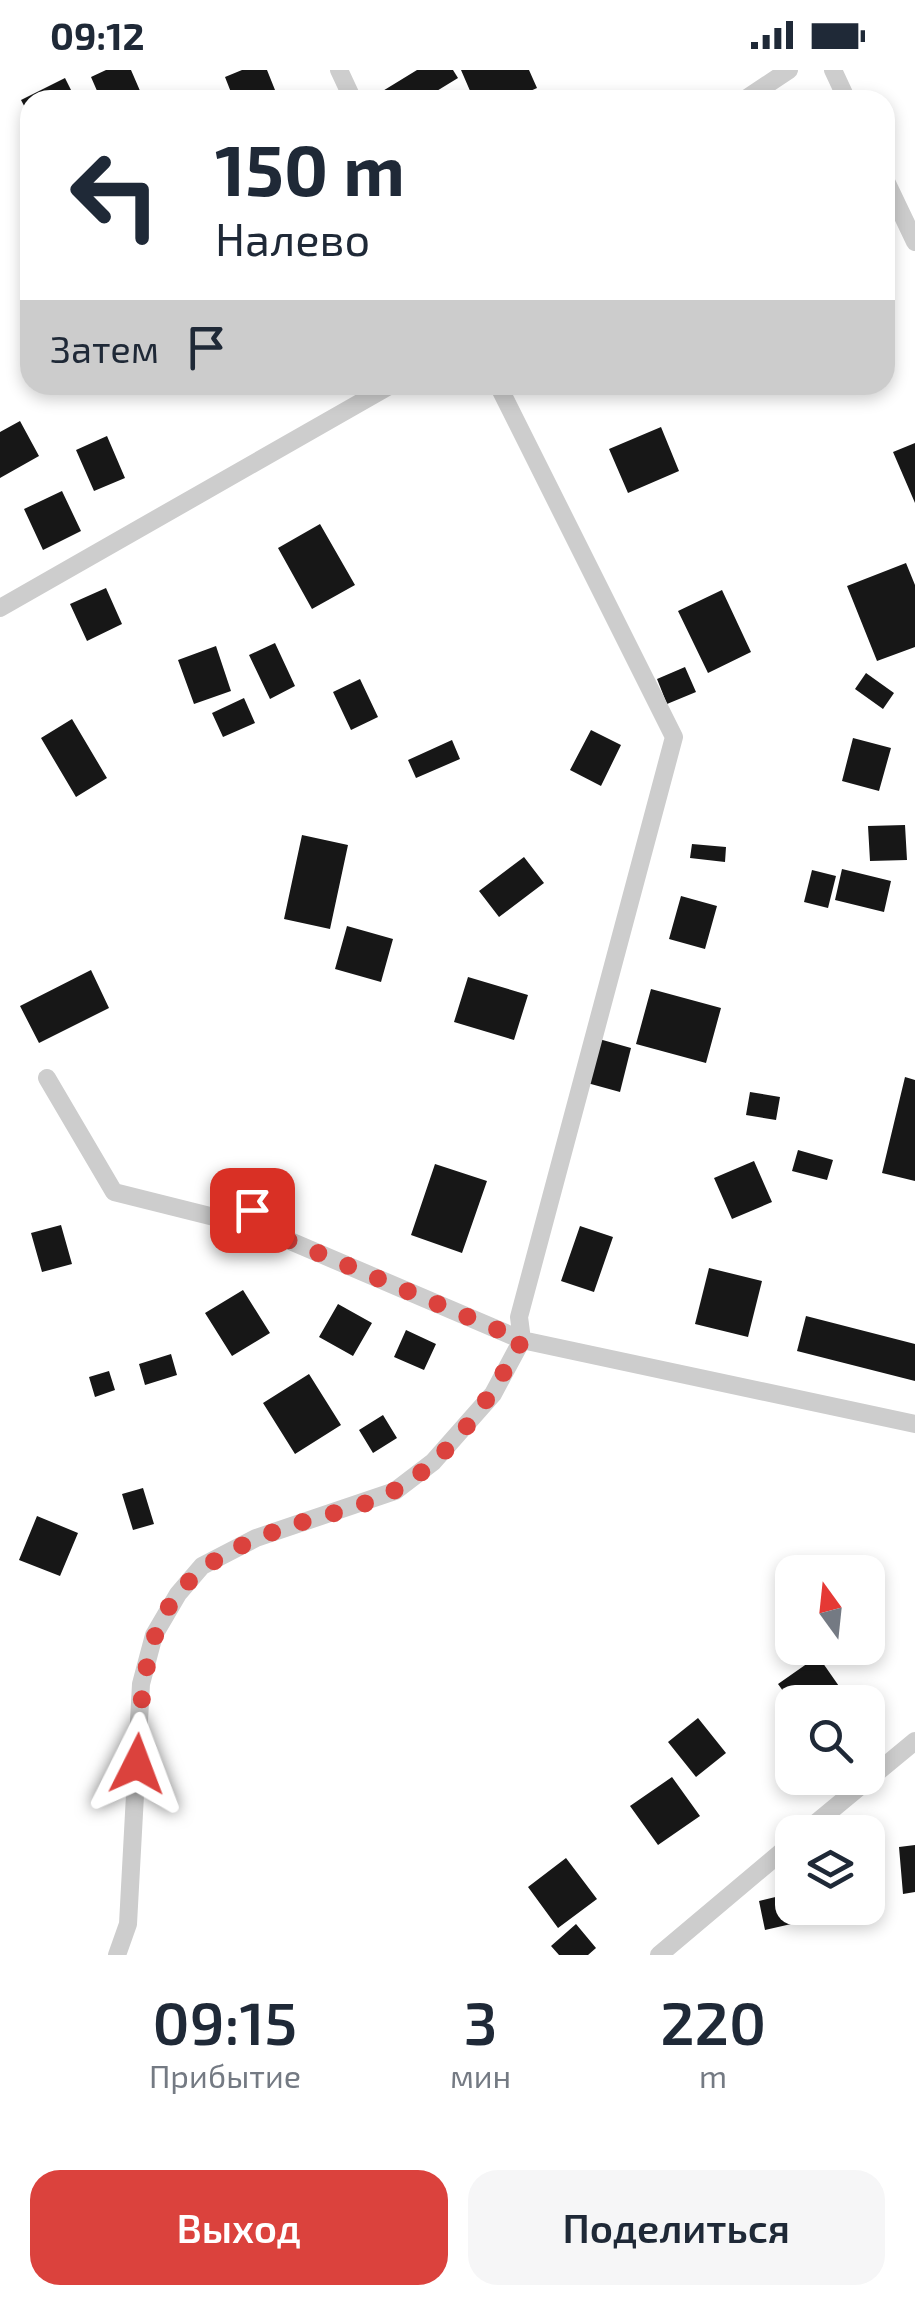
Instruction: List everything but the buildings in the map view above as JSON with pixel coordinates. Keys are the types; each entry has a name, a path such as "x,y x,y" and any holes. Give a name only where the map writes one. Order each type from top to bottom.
{"lane":[{"path":"759,90 789,70"},
{"path":"895,200 915,242"},
{"path":"0,608 373,395"},
{"path":"117,1955 128,1924 141,1684 154,1635 178,1594 202,1566 256,1538 395,1490 433,1462 493,1394 522,1340 519,1317 674,737 503,395"},
{"path":"47,1078 114,1192 262,1229 522,1340 915,1424"},
{"path":"252,1210 262,1229"},
{"path":"826,1815 915,1741"},
{"path":"659,1955 775,1857"}],"route":[{"path":"137,1764 141,1684 154,1635 178,1594 202,1566 256,1538 395,1490 433,1462 493,1394 522,1340 262,1229 252,1210"}]}
